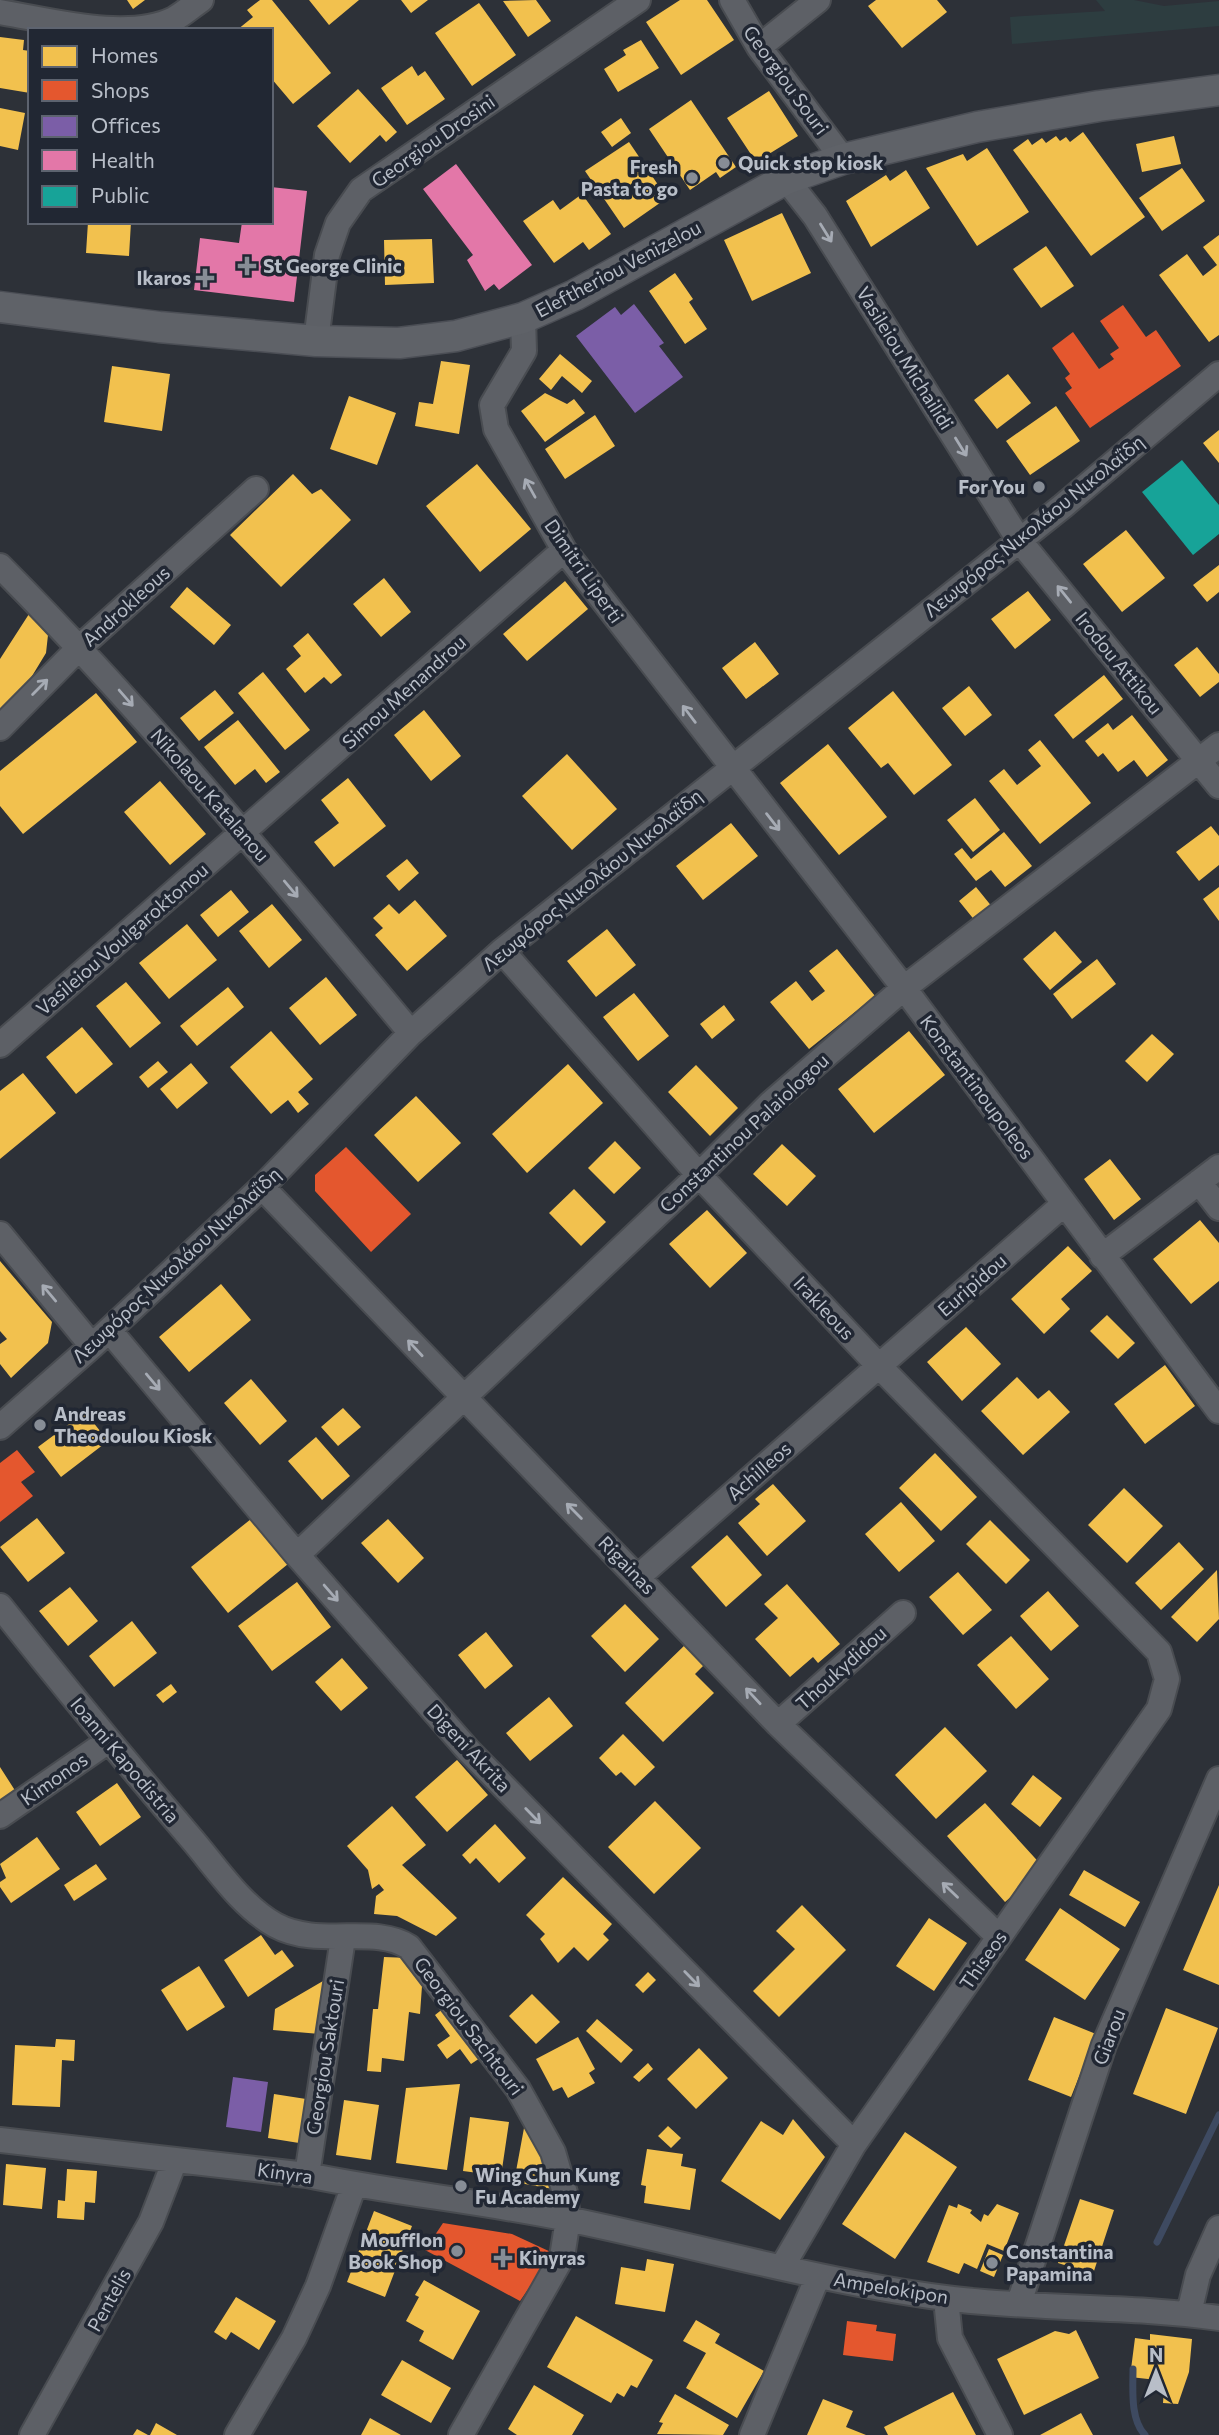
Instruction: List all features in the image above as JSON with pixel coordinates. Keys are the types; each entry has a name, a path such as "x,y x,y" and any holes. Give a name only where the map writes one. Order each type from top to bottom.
{"main road":[{"name":"Eleftheriou Venizelou","path":"0,307 159,327 316,341 399,342 456,335 523,318 575,295 786,179 843,159 977,127 1099,106 1219,90"}],"street":[{"path":"143,28 173,19 201,0"},
{"name":"Georgiou Drosini","path":"316,341 327,255 338,223 361,190 638,0"},
{"name":"Georgiou Souri","path":"732,0 759,47 843,159"},
{"path":"759,47 818,0"},
{"path":"0,12 91,27 116,28"},
{"name":"Vasileiou Michailidi","path":"786,179 815,216 1020,540"},
{"name":"Dimitri Liperti","path":"523,318 524,351 492,405 496,429 564,550 730,768"},
{"name":"Λεωφόρος Νικολάου Νικολαΐδη","path":"0,1427 101,1338 262,1186 411,1033 502,951 1020,540 1219,374"},
{"name":"Androkleous","path":"0,728 80,647 256,489"},
{"name":"Irodou Attikou","path":"1020,540 1219,786"},
{"name":"Simou Menandrou","path":"244,833 564,550"},
{"name":"Nikolaou Katalanou","path":"0,566 80,647 244,833 411,1033"},
{"name":"Constantinou Palaiologou","path":"297,1555 699,1175 771,1102 904,988 1219,745"},
{"name":"Konstantinoupoleos","path":"730,768 904,988 1219,1411"},
{"name":"Vasileiou Voulgaroktonou","path":"0,1045 244,833"},
{"name":"Irakleous","path":"502,951 699,1175 879,1366 1159,1652"},
{"path":"1102,1256 1219,1167"},
{"path":"1199,1182 1219,1208"},
{"name":"Rigainas","path":"262,1186 463,1399 639,1576 778,1724 999,1937"},
{"name":"Euripidou","path":"879,1366 1064,1204"},
{"name":"Digeni Akrita","path":"0,1234 101,1338 468,1750 854,2144"},
{"name":"Achilleos","path":"639,1576 879,1366"},
{"name":"Ioanni Kapodistria","path":"0,1606 107,1742 254,1912"},
{"name":"Thoukydidou","path":"778,1724 903,1613"},
{"name":"Thiseos","path":"782,2267 854,2144 1159,1709 1167,1679 1159,1652"},
{"name":"Kimonos","path":"0,1816 107,1742"},
{"name":"Giarou","path":"1020,2303 1104,2045 1219,1779"},
{"name":"Georgiou Sachtouri","path":"254,1912 294,1933 399,1940 421,1960 518,2089 541,2129 559,2170 568,2219 562,2257 461,2435"},
{"name":"Georgiou Saktouri","path":"307,2175 343,1938"},
{"name":"Kinyra","path":"0,2140 307,2175 568,2219"},
{"name":"Pentelis","path":"32,2435 145,2233 175,2160"},
{"path":"237,2435 295,2338 318,2286 354,2185"},
{"name":"Ampelokipon","path":"568,2219 818,2276 946,2299 1189,2313 1219,2318"},
{"path":"1189,2313 1198,2275 1219,2228"},
{"path":"752,2435 818,2276"},
{"path":"946,2299 950,2338 1000,2435"}],"shaded area":[{"path":"1096,0 1134,0 1164,6 1219,1 1219,26 1012,44 1010,17 1105,11"}],"building: Homes":[{"path":"127,0 145,0 133,9"},
{"path":"260,0 272,0 331,73 293,104 273,80 273,28 239,28 253,17 247,10"},
{"path":"309,0 359,0 329,25"},
{"path":"401,0 428,0 411,13"},
{"path":"536,0 551,21 528,37 503,1"},
{"path":"680,0 707,0 734,40 681,75 646,22"},
{"path":"876,0 937,0 947,12 902,48 868,6"},
{"path":"479,3 516,55 472,86 435,33"},
{"path":"0,37 24,40 23,50 28,51 28,93 0,88"},
{"path":"641,40 659,68 618,92 604,69 626,55 623,50"},
{"path":"412,66 418,76 425,71 445,99 407,125 381,88"},
{"path":"358,89 397,132 386,142 380,135 350,163 317,126"},
{"path":"769,91 798,136 756,162 727,118"},
{"path":"691,100 736,167 720,178 716,172 690,190 649,129"},
{"path":"0,108 25,113 18,150 0,146"},
{"path":"621,118 631,133 612,147 601,132"},
{"path":"1083,132 1145,217 1091,256 1013,150 1028,139 1032,145 1042,138 1046,143 1056,136 1060,141 1066,137 1070,142"},
{"path":"1174,136 1181,164 1142,172 1136,144"},
{"path":"629,142 667,198 624,228 585,171"},
{"path":"987,148 1029,212 977,246 926,168 963,154 967,161"},
{"path":"1182,168 1205,201 1162,231 1139,198"},
{"path":"906,170 930,208 871,247 846,201 886,175 890,181"},
{"path":"582,194 611,234 589,250 583,242 554,263 523,221 553,200 560,210"},
{"path":"782,213 811,273 752,301 724,240"},
{"path":"88,224 131,224 129,256 86,253"},
{"path":"1219,235 1219,335 1209,342 1159,275 1187,254 1203,276 1217,265 1203,247"},
{"path":"432,239 434,283 385,285 384,240"},
{"path":"1046,246 1074,286 1041,308 1013,269"},
{"path":"675,273 693,299 689,302 707,329 685,344 649,291"},
{"path":"560,354 592,381 582,393 562,376 551,390 539,379"},
{"path":"441,361 470,365 459,434 415,426 419,402 433,404"},
{"path":"112,366 170,374 162,431 104,422"},
{"path":"1008,374 1031,403 997,429 974,400"},
{"path":"545,393 567,404 574,399 585,413 545,442 521,411"},
{"path":"349,396 396,413 377,465 330,449"},
{"path":"1056,406 1080,441 1030,475 1006,441"},
{"path":"595,415 615,446 565,479 545,449"},
{"path":"1219,430 1219,463 1203,443"},
{"path":"477,464 531,529 480,572 426,506"},
{"path":"293,474 312,494 321,489 351,520 281,587 230,535"},
{"path":"1126,530 1165,578 1122,612 1083,564"},
{"path":"1219,565 1219,592 1207,602 1193,585"},
{"path":"384,578 411,612 381,637 353,604"},
{"path":"565,581 588,609 527,661 503,634"},
{"path":"187,587 231,625 214,645 170,607"},
{"path":"1028,591 1051,620 1015,649 991,619"},
{"path":"29,614 48,635 46,653 26,686 0,711 0,659"},
{"path":"308,633 342,675 331,684 324,677 305,693 286,669 301,656 293,646"},
{"path":"755,642 779,674 746,699 722,668"},
{"path":"1197,647 1219,674 1219,682 1200,697 1174,665"},
{"path":"263,672 310,730 285,750 238,693"},
{"path":"1104,675 1123,699 1073,739 1054,715"},
{"path":"969,686 992,715 965,736 942,708"},
{"path":"215,690 234,713 199,741 180,718"},
{"path":"893,691 952,765 914,795 888,763 881,768 848,728"},
{"path":"96,693 137,742 23,834 0,806 0,771"},
{"path":"424,710 461,756 431,781 394,735"},
{"path":"1132,715 1168,760 1147,777 1134,760 1118,772 1103,753 1098,757 1085,741 1108,723 1113,730"},
{"path":"238,720 280,772 266,783 255,769 235,785 204,747"},
{"path":"1040,740 1091,803 1040,844 989,781 1004,769 1017,785 1041,766 1028,750"},
{"path":"828,744 887,817 839,855 780,783"},
{"path":"567,754 617,809 572,850 522,796"},
{"path":"348,778 386,826 334,867 314,842 339,823 321,800"},
{"path":"160,781 206,834 170,865 124,812"},
{"path":"975,798 1000,830 973,852 947,820"},
{"path":"731,823 758,856 703,900 676,866"},
{"path":"1211,826 1219,836 1219,865 1199,881 1176,852"},
{"path":"1004,832 1032,866 1005,887 991,870 976,881 954,854 962,848 971,859"},
{"path":"407,859 419,873 399,891 386,876"},
{"path":"976,887 993,908 976,922 959,901"},
{"path":"1219,887 1219,921 1203,899"},
{"path":"231,890 249,912 218,937 200,915"},
{"path":"415,900 447,936 407,971 375,935 383,928 373,918 389,904 399,914"},
{"path":"272,904 302,940 269,968 239,931"},
{"path":"187,924 217,960 169,999 139,963"},
{"path":"607,929 636,965 596,997 567,961"},
{"path":"1055,931 1082,962 1050,990 1023,959"},
{"path":"837,949 875,996 809,1049 770,1002 796,981 812,1001 825,991 809,971"},
{"path":"1097,959 1116,984 1072,1019 1053,994"},
{"path":"326,977 357,1015 320,1045 289,1008"},
{"path":"126,982 161,1023 130,1048 96,1006"},
{"path":"228,987 244,1007 197,1046 180,1026"},
{"path":"634,993 669,1036 638,1061 603,1017"},
{"path":"724,1005 735,1020 712,1039 700,1024"},
{"path":"82,1027 113,1064 76,1094 46,1057"},
{"path":"271,1031 313,1079 298,1092 309,1104 298,1113 288,1100 271,1114 230,1067"},
{"path":"909,1031 945,1075 874,1133 838,1089"},
{"path":"1152,1034 1174,1054 1147,1082 1125,1061"},
{"path":"158,1061 168,1072 148,1088 139,1077"},
{"path":"191,1063 208,1083 177,1109 160,1089"},
{"path":"568,1064 603,1103 527,1173 492,1134"},
{"path":"696,1065 738,1108 710,1136 668,1092"},
{"path":"23,1073 56,1113 0,1159 0,1091"},
{"path":"416,1096 461,1143 418,1182 374,1135"},
{"path":"615,1141 641,1168 614,1194 588,1168"},
{"path":"782,1144 816,1176 787,1206 753,1174"},
{"path":"1110,1159 1141,1199 1114,1220 1084,1179"},
{"path":"574,1189 606,1222 581,1246 549,1213"},
{"path":"707,1210 747,1253 710,1288 669,1244"},
{"path":"1200,1220 1219,1243 1219,1281 1191,1304 1153,1259"},
{"path":"1068,1246 1092,1271 1061,1299 1070,1309 1044,1334 1011,1299"},
{"path":"0,1261 52,1322 48,1343 11,1378 0,1364 0,1344 7,1339 0,1331"},
{"path":"221,1284 251,1320 189,1372 159,1337"},
{"path":"1107,1315 1135,1343 1118,1359 1090,1331"},
{"path":"966,1327 1001,1364 962,1401 927,1362"},
{"path":"1165,1365 1195,1406 1145,1444 1114,1404"},
{"path":"1017,1377 1038,1399 1049,1390 1070,1412 1023,1455 981,1411"},
{"path":"251,1379 287,1421 260,1445 224,1403"},
{"path":"343,1408 361,1427 338,1446 321,1427"},
{"path":"85,1412 108,1441 61,1477 38,1447"},
{"path":"316,1437 350,1476 322,1500 288,1461"},
{"path":"935,1453 977,1497 941,1531 899,1488"},
{"path":"773,1484 806,1521 767,1556 738,1523 760,1504 755,1499"},
{"path":"1124,1488 1163,1526 1127,1563 1088,1525"},
{"path":"901,1502 935,1541 899,1572 865,1534"},
{"path":"37,1518 65,1553 28,1582 0,1547"},
{"path":"251,1519 288,1564 228,1613 191,1567"},
{"path":"388,1519 424,1558 398,1583 361,1543"},
{"path":"990,1520 1030,1560 1006,1584 966,1544"},
{"path":"727,1535 762,1575 726,1607 691,1567"},
{"path":"1179,1542 1204,1569 1161,1610 1135,1583"},
{"path":"1217,1570 1219,1619 1197,1642 1171,1617"},
{"path":"958,1572 992,1610 963,1635 929,1597"},
{"path":"297,1582 331,1627 272,1671 238,1626"},
{"path":"787,1584 840,1644 818,1663 813,1657 790,1677 755,1639 778,1618 764,1604"},
{"path":"70,1587 98,1621 68,1646 39,1611"},
{"path":"1048,1591 1079,1626 1051,1651 1020,1616"},
{"path":"625,1604 659,1639 625,1672 591,1636"},
{"path":"132,1621 157,1653 114,1687 89,1656"},
{"path":"486,1632 513,1666 485,1689 458,1655"},
{"path":"1011,1636 1049,1679 1016,1709 977,1665"},
{"path":"686,1644 706,1663 695,1674 714,1693 663,1742 625,1703"},
{"path":"342,1658 368,1688 341,1711 315,1682"},
{"path":"171,1684 177,1692 163,1703 156,1695"},
{"path":"549,1697 573,1726 530,1761 506,1733"},
{"path":"945,1727 987,1771 936,1819 895,1775"},
{"path":"623,1734 655,1767 635,1786 621,1772 616,1776 599,1758"},
{"path":"457,1760 488,1795 447,1832 415,1797"},
{"path":"0,1767 16,1792 0,1802"},
{"path":"1033,1775 1062,1798 1040,1827 1011,1804"},
{"path":"117,1783 141,1817 100,1846 76,1812"},
{"path":"655,1801 701,1848 654,1894 608,1847"},
{"path":"985,1803 1044,1868 1005,1902 947,1836"},
{"path":"392,1806 426,1845 402,1865 457,1918 436,1936 397,1916 374,1914 376,1896 384,1890 379,1884 372,1889 368,1870 347,1846"},
{"path":"495,1824 526,1858 499,1883 476,1858 470,1864 462,1855"},
{"path":"37,1837 60,1869 11,1903 0,1887 0,1882 6,1878 0,1864"},
{"path":"96,1864 107,1879 74,1901 64,1885"},
{"path":"1084,1870 1140,1902 1125,1927 1069,1895"},
{"path":"563,1877 612,1924 603,1934 609,1940 588,1961 574,1947 558,1963 540,1939 545,1934 526,1915"},
{"path":"1219,1885 1219,1985 1183,1970"},
{"path":"802,1905 846,1950 779,2017 753,1991 795,1949 776,1931"},
{"path":"1060,1908 1120,1949 1085,2000 1025,1960"},
{"path":"929,1918 967,1943 934,1991 896,1966"},
{"path":"261,1935 275,1955 282,1950 294,1966 248,1997 224,1960"},
{"path":"384,1957 409,1958 423,1972 420,2014 409,2012 404,2061 382,2058 381,2072 367,2071 373,2009 378,2009"},
{"path":"199,1966 225,2007 187,2031 161,1990"},
{"path":"648,1972 656,1980 643,1993 635,1985"},
{"path":"323,1981 320,2034 273,2030 275,2009"},
{"path":"532,1994 560,2022 536,2044 509,2016"},
{"path":"444,2008 480,2058 471,2064 460,2049 447,2059 437,2045 450,2036 435,2015"},
{"path":"1166,2008 1218,2028 1186,2114 1133,2094"},
{"path":"1054,2017 1096,2034 1071,2097 1028,2080"},
{"path":"597,2019 633,2050 621,2063 586,2031"},
{"path":"578,2037 595,2069 589,2073 595,2083 568,2098 562,2087 553,2091 536,2059"},
{"path":"56,2039 75,2040 74,2061 62,2060 60,2107 12,2105 15,2045 55,2047"},
{"path":"699,2048 728,2078 696,2109 667,2079"},
{"path":"648,2063 653,2069 639,2082 633,2077"},
{"path":"460,2084 447,2170 396,2163 406,2088"},
{"path":"274,2094 306,2099 299,2143 268,2138"},
{"path":"344,2100 379,2105 371,2160 336,2155"},
{"path":"470,2117 509,2122 501,2176 463,2171"},
{"path":"793,2119 825,2157 780,2220 721,2181 761,2121 783,2135"},
{"path":"668,2126 681,2138 671,2148 658,2136"},
{"path":"524,2128 536,2131 553,2189 514,2182"},
{"path":"905,2132 957,2167 895,2259 842,2224"},
{"path":"647,2149 683,2154 681,2166 696,2169 690,2210 644,2203 646,2186 641,2185"},
{"path":"6,2164 46,2168 42,2209 3,2205"},
{"path":"67,2169 97,2171 95,2203 85,2202 84,2220 57,2218 58,2200 65,2201"},
{"path":"1080,2199 1114,2210 1093,2274 1058,2263"},
{"path":"958,2204 972,2210 970,2213 981,2222 984,2214 988,2216 997,2204 1019,2213 1004,2251 987,2244 977,2269 964,2263 959,2274 927,2262 949,2205 957,2208"},
{"path":"374,2211 412,2226 385,2297 347,2282"},
{"name":"Constantina Papamina","path":"989,2249 1003,2255 994,2277 980,2271"},
{"path":"647,2259 674,2264 665,2312 615,2304 621,2267 645,2271"},
{"path":"424,2280 480,2311 453,2360 419,2341 424,2331 406,2321 419,2297 415,2295"},
{"path":"236,2297 276,2321 259,2350 231,2332 226,2340 214,2332"},
{"path":"576,2316 653,2360 637,2388 631,2385 624,2397 617,2393 611,2403 547,2367"},
{"path":"696,2320 720,2334 715,2343 764,2371 737,2418 686,2388 706,2353 683,2341"},
{"path":"1076,2330 1099,2378 1024,2415 997,2359 1055,2331 1069,2334"},
{"path":"1150,2334 1192,2339 1189,2372 1178,2404 1163,2403 1164,2389 1157,2389 1157,2380 1130,2377 1135,2338 1150,2340"},
{"path":"402,2360 451,2388 431,2423 381,2395"},
{"path":"534,2385 584,2415 572,2435 517,2435 508,2429"},
{"path":"953,2392 976,2435 888,2435 884,2427"},
{"path":"675,2394 729,2425 723,2435 657,2434 663,2423 659,2422"},
{"path":"823,2399 853,2411 846,2427 866,2435 807,2435"},
{"path":"1081,2413 1093,2435 1040,2435"},
{"path":"370,2418 401,2435 361,2435"},
{"path":"156,2423 177,2435 150,2435"},
{"path":"137,2429 148,2435 133,2435"}],"building: Shops":[{"path":"1123,305 1146,337 1156,330 1181,366 1090,428 1065,393 1072,388 1065,378 1070,374 1052,348 1073,332 1099,369 1114,359 1110,354 1119,348 1100,321"},
{"path":"346,1147 411,1214 371,1252 315,1191 315,1175"},
{"path":"17,1450 35,1472 21,1482 33,1496 0,1522 0,1463"},
{"path":"443,2223 512,2234 553,2253 520,2301 425,2250"},
{"path":"847,2321 877,2325 876,2331 896,2334 893,2361 843,2355"}],"building: Offices":[{"path":"634,304 664,343 659,346 683,377 635,413 576,336 615,307 621,315"},
{"path":"233,2077 268,2082 261,2132 226,2127"}],"building: Health":[{"path":"456,164 532,265 499,290 494,284 485,291 467,260 473,255 423,189"},
{"name":"St George Clinic","path":"273,187 307,191 294,302 194,290 200,238 239,243 242,224 273,224"}],"building: Public":[{"path":"1182,460 1219,505 1219,534 1193,555 1142,492"}],"waterway":[{"path":"1157,2242 1219,2115"},
{"path":"1133,2369 1135,2412 1145,2435"}],"place":[{"name":"Quick stop kiosk","path":"724,163"},
{"name":"Fresh Pasta to go","path":"692,178"},
{"name":"St George Clinic","path":"247,266"},
{"name":"Ikaros","path":"205,278"},
{"name":"For You","path":"1039,487"},
{"name":"Andreas Theodoulou Kiosk","path":"40,1425"},
{"name":"Wing Chun Kung Fu Academy","path":"461,2186"},
{"name":"Moufflon Book Shop","path":"457,2251"},
{"name":"Kinyras","path":"503,2258"},
{"name":"Constantina Papamina","path":"992,2263"}]}
